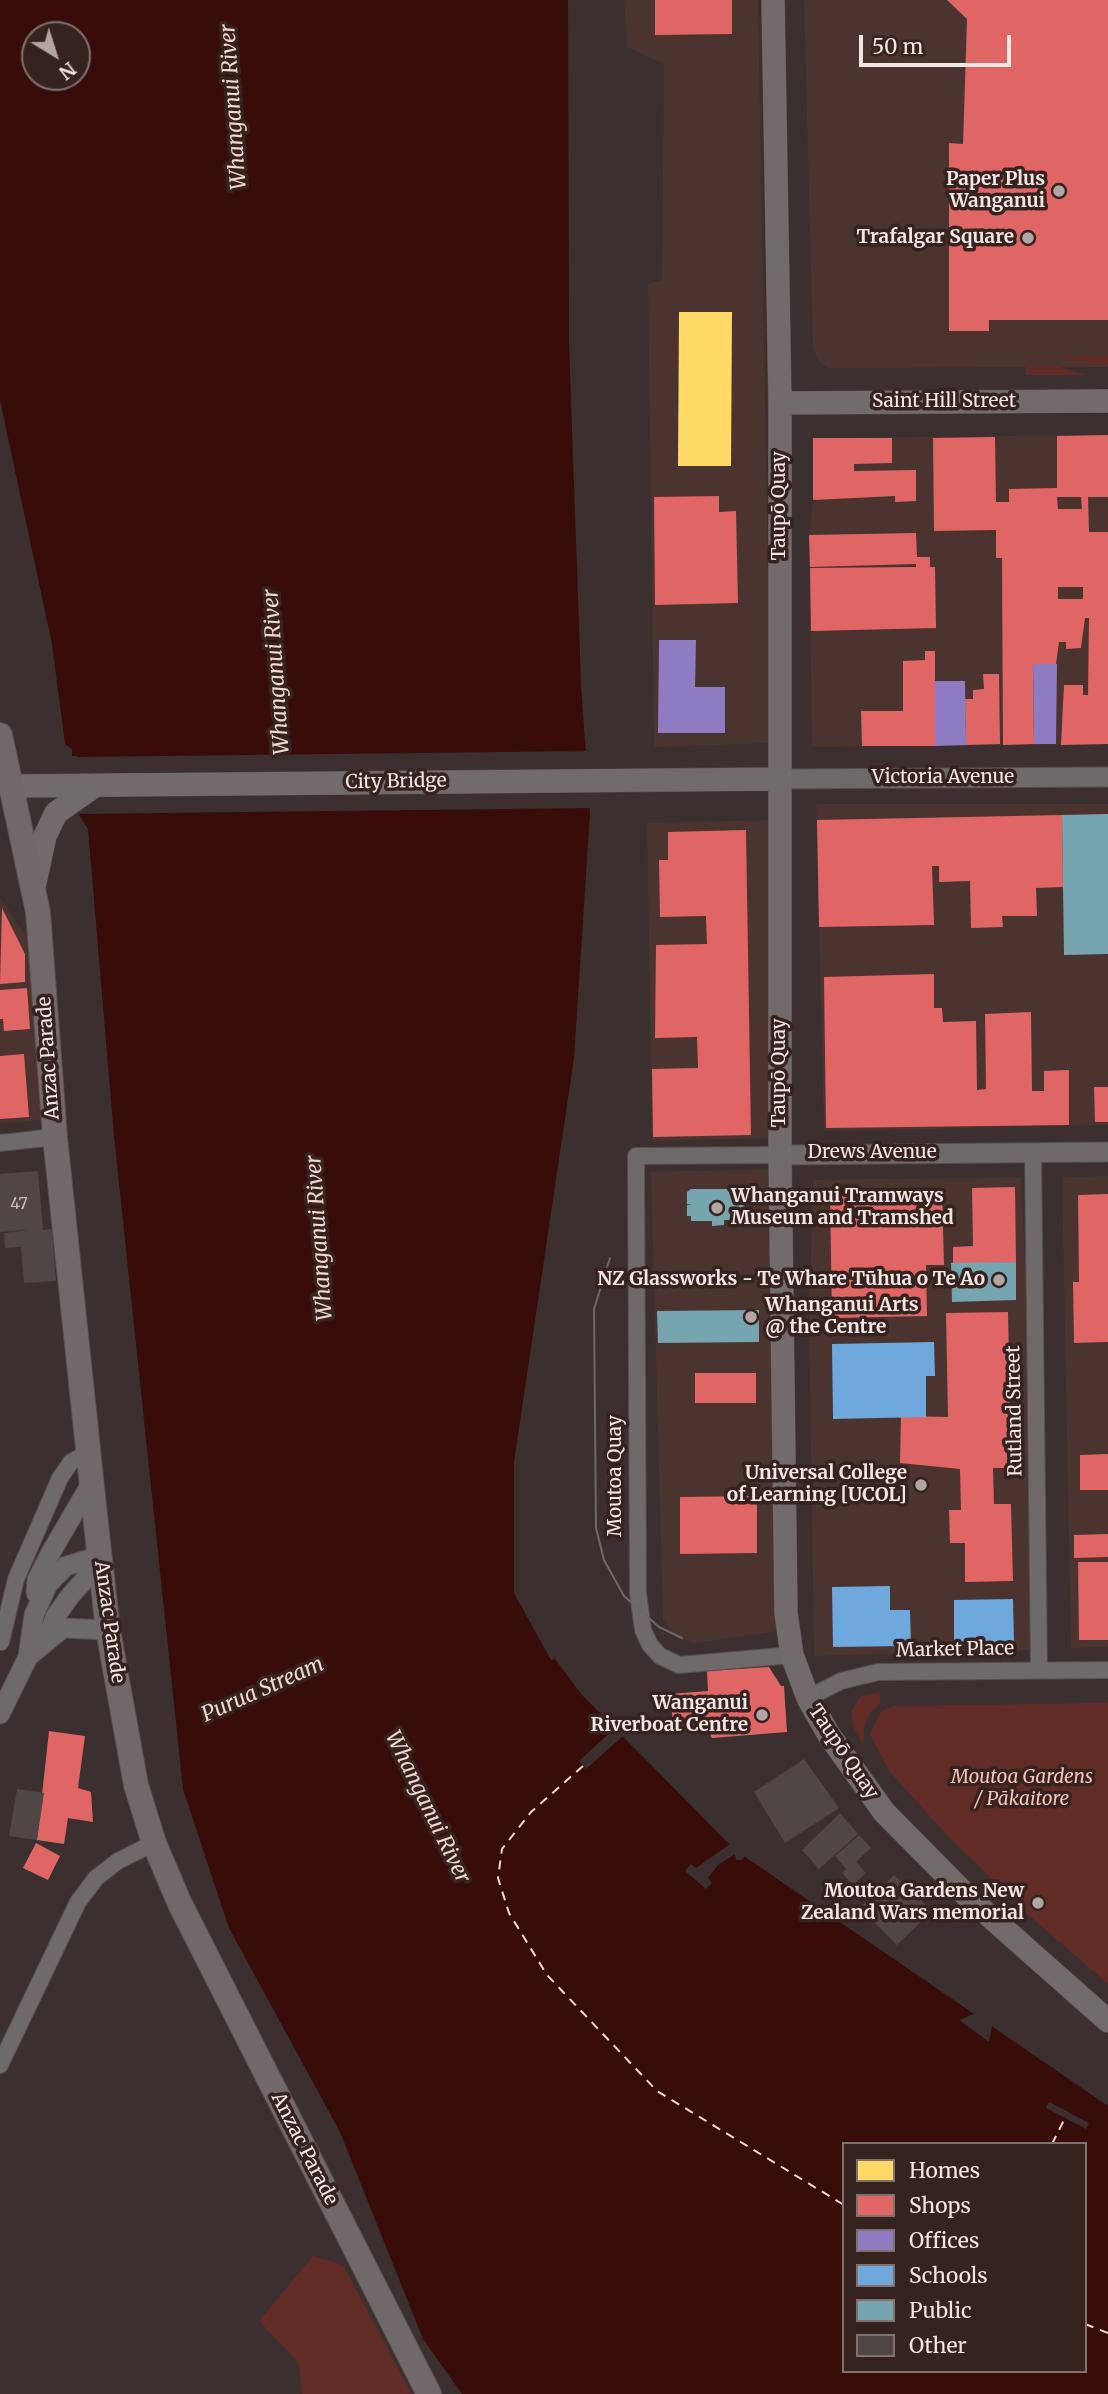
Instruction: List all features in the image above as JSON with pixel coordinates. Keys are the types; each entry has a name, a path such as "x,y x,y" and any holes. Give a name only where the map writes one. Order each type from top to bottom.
{"main road":[{"name":"Taupō Quay","path":"773,0 780,403 780,1155 786,1613 792,1655 808,1698 829,1735 884,1812 968,1897 1108,2021"},
{"name":"Saint Hill Street","path":"780,403 1108,401"},
{"name":"Anzac Parade","path":"0,735 34,887 55,1137 108,1630 136,1785 154,1843 180,1904 429,2394"},
{"name":"City Bridge","path":"12,786 83,789 609,779 779,779"},
{"path":"34,887 49,825 56,813 83,789"}],"street":[{"name":"Victoria Avenue","path":"779,779 1108,777"},
{"path":"0,1143 55,1137"},
{"name":"Rutland Street","path":"1033,1152 1039,1670"},
{"name":"Drews Avenue","path":"636,1156 1108,1152"},
{"name":"Moutoa Quay","path":"636,1156 638,1592 643,1630 650,1645 660,1656 680,1665 792,1655"},
{"path":"1,1642 16,1580 60,1478 71,1462 89,1452"},
{"path":"0,1714 28,1657 37,1580 92,1482"},
{"path":"34,1615 55,1575 66,1566 101,1564"},
{"path":"48,1638 55,1617 70,1596 101,1564"},
{"path":"28,1657 63,1628 108,1630"},
{"name":"Market Place","path":"808,1698 841,1681 878,1672 1108,1670"},
{"path":"0,2065 78,1902 96,1878 118,1861 154,1843"}],"shaded area":[{"path":"624,0 758,0 771,743 654,747 648,284 662,280 664,64 627,47"},
{"path":"804,0 1108,0 1108,367 828,368 820,362 813,349"},
{"path":"1108,435 1108,744 812,747 809,535 813,500 813,438"},
{"path":"816,804 1108,804 1108,1125 824,1131"},
{"path":"768,820 774,1138 652,1141 647,823"},
{"path":"0,897 35,950 47,1119 0,1124"},
{"path":"777,1169 781,1631 693,1643 676,1637 663,1620 651,1172"},
{"path":"1108,1176 1108,1647 1071,1648 1062,1177"},
{"name":"Universal College of Learning [UCOL]","path":"1021,1177 1028,1318 1032,1650 814,1656 809,1321 813,1180"}],"green space":[{"path":"1061,356 1108,356 1108,365 1086,364"},
{"path":"1026,366 1060,367 1086,375 1026,375"},
{"path":"880,1692 880,1704 870,1713 865,1723 863,1744 853,1726 851,1711 861,1696"},
{"name":"Moutoa Gardens / Pākaitore","path":"1108,1703 1108,1984 1024,1911 945,1833 890,1772 870,1734 881,1712 892,1706"},
{"path":"313,2256 343,2265 412,2394 302,2394 298,2362 259,2321"}],"water":[{"path":"0,0 568,0 569,342 581,684 590,814 574,1058 514,1462 514,1593 551,1660 555,1659 582,1695 735,1850 1108,2106 1108,2394 462,2394 423,2339 340,2132 229,1928 183,1789 114,1136 88,829 79,815 77,756 72,756 72,749 65,744 52,644 0,400"}],"pier":[{"path":"589,751 593,808 77,814 76,757"},
{"path":"616,1727 623,1736 586,1769 579,1761"},
{"path":"733,1842 746,1852 743,1860 736,1860 735,1854 718,1865 708,1878 712,1883 706,1889 685,1871 691,1864 696,1868"},
{"path":"979,2012 993,2022 989,2042 959,2020"},
{"path":"1049,2102 1089,2123 1086,2129 1046,2108"}],"building: Homes":[{"path":"679,312 732,312 731,466 678,466"}],"building: Shops":[{"path":"655,0 732,0 732,34 655,35"},
{"name":"Trafalgar Square","path":"947,0 1108,0 1108,320 989,320 989,331 949,331 949,143 963,144 967,19"},
{"path":"1108,435 1108,497 1088,497 1089,532 1108,532 1108,744 1061,745 1064,685 1083,685 1083,695 1088,695 1089,618 1085,618 1081,648 1066,649 1066,642 1059,642 1056,664 1033,664 1034,744 1003,745 1002,558 996,558 996,530 934,531 933,438 995,437 996,502 1009,502 1009,489 1057,488 1057,436","holes":["1057,497 1081,497 1082,509 1058,509","1058,587 1083,587 1083,599 1058,599"]},
{"path":"813,438 892,438 892,463 854,464 854,471 916,470 916,501 895,502 895,496 813,500"},
{"path":"719,496 719,512 736,511 738,603 655,605 654,497"},
{"path":"916,533 917,557 930,557 930,567 935,567 936,628 811,631 810,568 916,567 916,564 810,567 809,535"},
{"path":"925,651 935,651 935,746 862,746 861,711 903,711 903,661 925,660"},
{"path":"983,674 999,674 1000,744 966,745 965,699 973,699 973,690 984,689"},
{"path":"1062,815 1063,887 1036,888 1037,916 1002,916 1003,927 971,928 970,881 939,882 939,866 932,866 934,925 819,927 817,820"},
{"path":"746,830 751,1135 653,1137 652,1069 698,1068 697,1037 655,1038 656,945 707,944 706,916 660,917 659,860 668,860 668,832"},
{"path":"2,908 25,954 25,982 0,984"},
{"path":"934,974 934,1008 942,1008 943,1022 976,1021 977,1090 986,1089 985,1014 1031,1012 1032,1091 1044,1091 1044,1071 1069,1070 1069,1125 826,1128 824,977"},
{"path":"27,988 30,1029 4,1031 3,1019 0,1019 0,990"},
{"path":"24,1054 29,1117 0,1119 0,1056"},
{"path":"1094,1087 1108,1087 1108,1122 1095,1122"},
{"path":"1015,1187 1016,1262 953,1264 953,1247 973,1246 972,1188"},
{"path":"942,1191 944,1265 926,1265 927,1316 832,1318 830,1193"},
{"path":"1108,1194 1108,1342 1074,1343 1073,1282 1079,1282 1078,1195"},
{"path":"1008,1312 1011,1468 993,1468 994,1504 1011,1504 1013,1581 965,1582 965,1543 950,1543 949,1510 961,1510 960,1469 900,1463 901,1416 948,1417 946,1313"},
{"path":"695,1373 756,1373 756,1403 695,1403"},
{"path":"1108,1454 1108,1490 1080,1490 1080,1455"},
{"path":"757,1496 757,1553 680,1554 680,1497"},
{"path":"1108,1534 1108,1557 1074,1558 1074,1535"},
{"path":"1078,1562 1108,1562 1108,1640 1079,1640"},
{"path":"769,1667 781,1686 784,1686 787,1732 712,1738 707,1728 674,1731 670,1694 708,1691 707,1671"},
{"path":"49,1731 85,1736 78,1788 91,1792 93,1822 68,1818 64,1844 37,1840"},
{"path":"36,1843 60,1856 48,1880 23,1868"}],"building: Offices":[{"path":"659,640 696,640 695,687 725,687 725,733 658,733"},
{"path":"1033,664 1057,664 1056,744 1034,744"},
{"path":"935,681 965,681 966,745 935,746"}],"building: Schools":[{"path":"934,1342 935,1376 926,1376 926,1417 833,1419 832,1344"},
{"path":"890,1586 890,1610 910,1610 911,1646 833,1647 832,1587"},
{"path":"1013,1599 1014,1643 954,1645 954,1600"}],"building: Public":[{"path":"1108,814 1108,954 1064,955 1062,815"},
{"name":"Whanganui Tramways Museum and Tramshed","path":"691,1189 744,1189 745,1220 724,1220 724,1225 712,1226 712,1221 691,1221 691,1216 687,1216 687,1205 692,1204 687,1204 687,1192"},
{"path":"1016,1262 1016,1300 952,1302 951,1263"},
{"path":"759,1310 759,1342 658,1343 657,1311"}],"building: Other":[{"path":"38,1171 43,1230 52,1229 56,1281 24,1283 21,1247 5,1248 4,1233 29,1230 0,1232 0,1174"},
{"path":"804,1759 839,1808 785,1843 754,1792"},
{"path":"17,1789 44,1793 37,1840 9,1836"},
{"path":"840,1813 858,1834 819,1869 802,1850"},
{"path":"859,1835 871,1848 856,1862 866,1873 853,1885 842,1873 846,1869 835,1856"},
{"path":"894,1875 932,1911 897,1945 860,1908"}],"ferry route":[{"path":"583,1766 531,1812 502,1849 498,1878 509,1913 547,1975 657,2091 842,2204"},
{"path":"1053,2142 1065,2118"},
{"path":"1087,2325 1108,2333"}],"tram line":[{"path":"610,1258 594,1309 596,1528 604,1560 624,1596 659,1627 682,1638"}],"place":[{"name":"Paper Plus Wanganui","path":"1059,191"},
{"name":"Trafalgar Square","path":"1028,238"},
{"name":"Whanganui Tramways Museum and Tramshed","path":"717,1208"},
{"name":"NZ Glassworks - Te Whare Tūhua o Te Ao","path":"999,1280"},
{"name":"Whanganui Arts @ the Centre","path":"751,1317"},
{"name":"Universal College of Learning [UCOL]","path":"921,1485"},
{"name":"Wanganui Riverboat Centre","path":"762,1715"},
{"name":"Moutoa Gardens New Zealand Wars memorial","path":"1038,1903"}],"water label":[{"name":"Whanganui River","path":"234,107"},
{"name":"Whanganui River","path":"277,672"},
{"name":"Whanganui River","path":"320,1238"},
{"name":"Purua Stream","path":"263,1690"},
{"name":"Whanganui River","path":"427,1807"}]}
